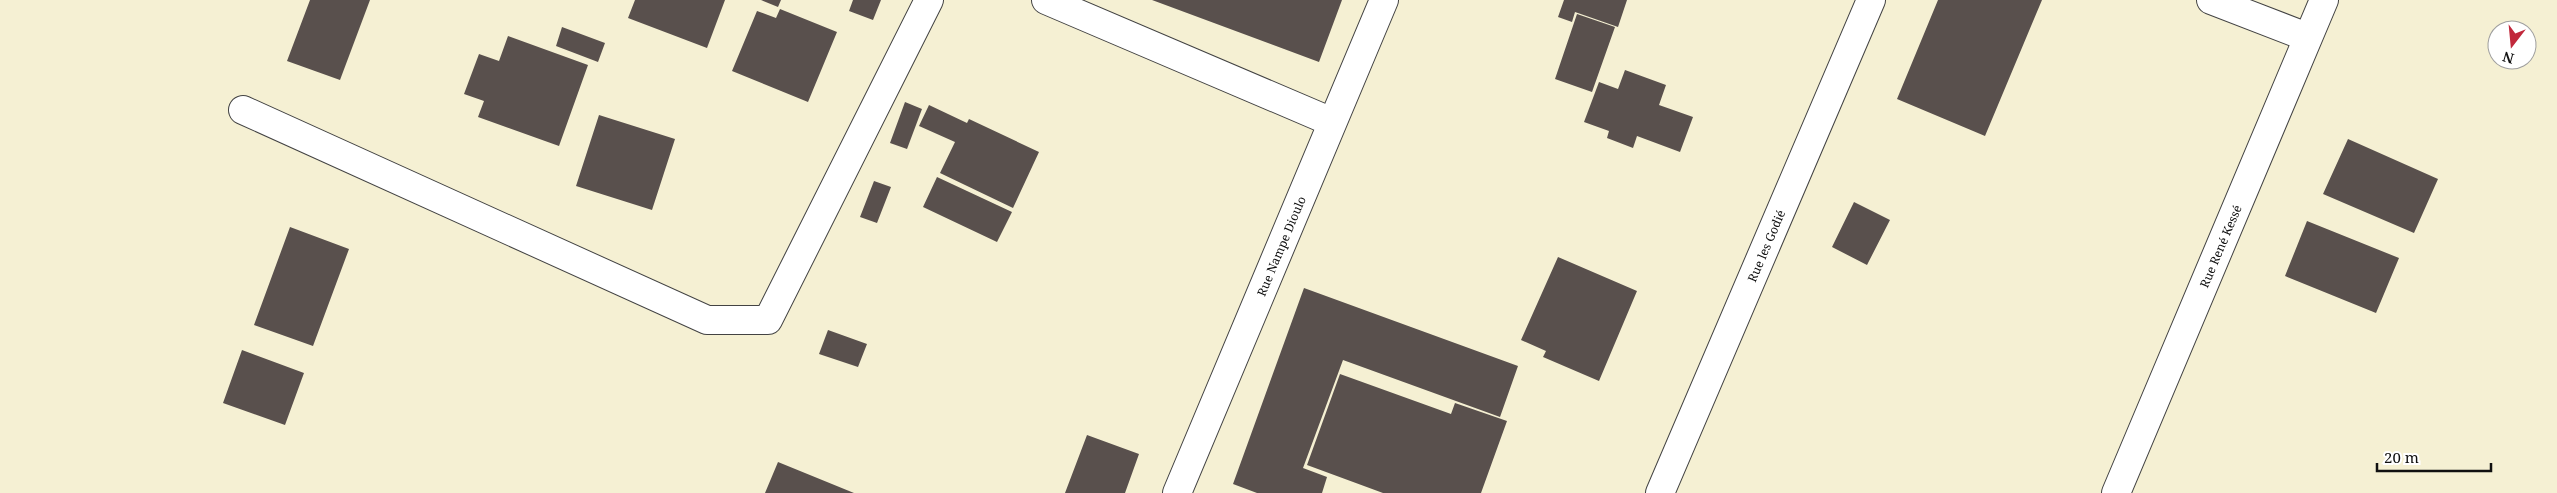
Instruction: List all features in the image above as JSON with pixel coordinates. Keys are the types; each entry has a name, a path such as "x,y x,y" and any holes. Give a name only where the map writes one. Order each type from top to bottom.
{"street":[{"path":"243,110 707,320 768,320 929,0"},
{"path":"1046,0 1332,122"},
{"name":"Rue Nampe Dioulo","path":"1177,493 1384,0"},
{"name":"Rue les Godié","path":"1660,493 1871,0"},
{"path":"2211,0 2306,37"},
{"name":"Rue René Kessé","path":"2116,493 2306,37 2324,0"}],"shaded area":[{"path":"0,0 2557,0 2557,493 0,493"}],"building":[{"path":"310,0 370,0 340,80 287,61"},
{"path":"635,0 725,0 707,48 628,18"},
{"path":"761,0 781,0 778,7"},
{"path":"853,0 881,0 873,20 849,11"},
{"path":"1152,0 1342,0 1319,62"},
{"path":"1564,0 1627,0 1618,27 1575,12 1572,22 1558,17"},
{"path":"1938,0 2042,0 1985,136 1897,99"},
{"path":"780,9 837,32 808,102 732,71 757,11 776,18"},
{"path":"1577,14 1615,27 1592,92 1555,79"},
{"path":"562,27 605,43 598,62 556,46"},
{"path":"508,36 588,65 559,146 478,117 484,101 464,94 479,54 499,61"},
{"path":"1625,70 1666,85 1659,105 1693,117 1680,152 1637,136 1633,148 1607,138 1609,131 1584,122 1599,82 1618,89"},
{"path":"905,102 922,109 907,149 890,143"},
{"path":"929,105 967,123 969,119 1039,152 1013,208 940,173 955,142 919,126"},
{"path":"599,115 675,139 652,210 576,186"},
{"path":"2348,139 2438,179 2414,233 2323,194"},
{"path":"937,177 1012,212 997,242 923,207"},
{"path":"874,181 891,187 877,223 860,217"},
{"path":"1854,202 1890,220 1867,265 1832,247"},
{"path":"2307,221 2399,258 2376,313 2285,276"},
{"path":"290,227 349,249 313,346 254,325"},
{"path":"1558,257 1637,291 1599,381 1543,357 1546,351 1521,340"},
{"path":"1304,288 1518,366 1500,417 1343,360 1303,468 1327,477 1322,493 1257,493 1233,484"},
{"path":"828,330 867,344 858,367 819,354"},
{"path":"242,350 304,373 285,425 223,403"},
{"path":"1340,374 1451,414 1455,403 1507,421 1481,493 1383,493 1307,465"},
{"path":"1087,435 1139,454 1125,493 1065,493"},
{"path":"778,462 854,493 765,493"}]}
